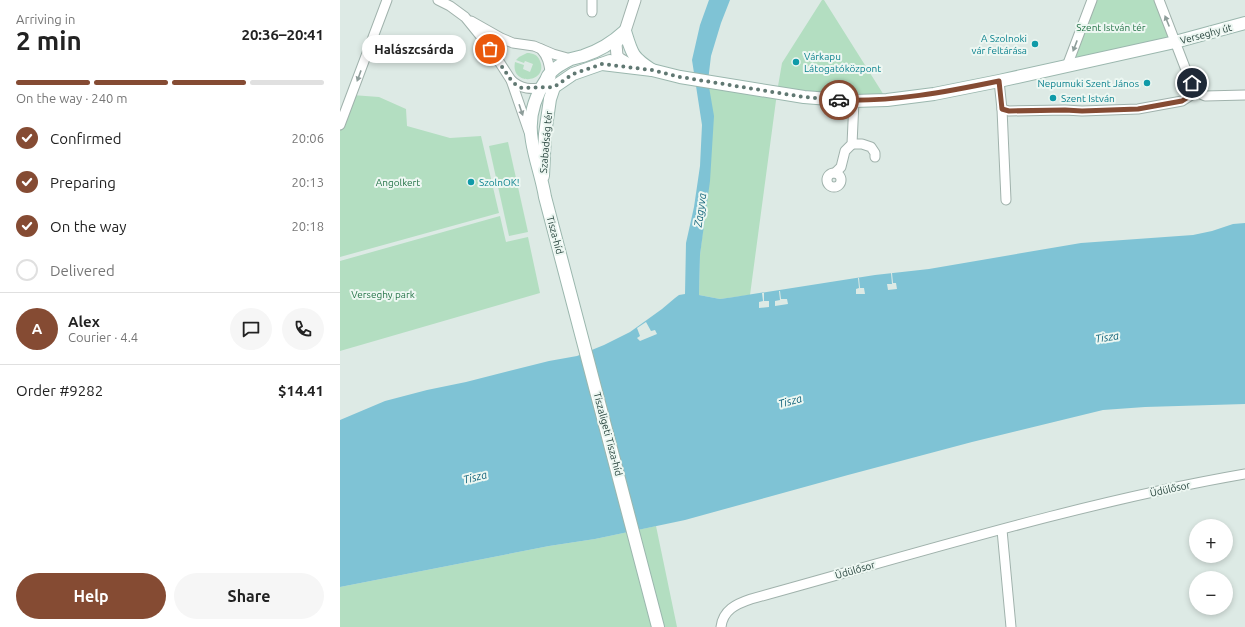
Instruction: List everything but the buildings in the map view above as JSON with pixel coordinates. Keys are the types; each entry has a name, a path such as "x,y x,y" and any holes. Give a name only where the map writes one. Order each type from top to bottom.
{"main road":[{"name":"Verseghy út","path":"1175,42 1245,23"},
{"path":"571,59 584,56 604,48 625,31 632,53 638,60 652,70"},
{"path":"571,59 593,58 610,60 680,77 826,99 887,100 934,94 981,85 1175,42"},
{"name":"Szabadság tér","path":"542,183 531,139 533,105 540,88 550,72 571,59"},
{"path":"554,87 573,74 610,60"},
{"name":"Szabadság tér","path":"542,183 545,134 550,99 554,87"},
{"name":"Tisza-híd","path":"542,183 569,287"},
{"name":"Tiszaligeti Tisza-híd","path":"569,287 658,627"}],"street":[{"path":"340,125 387,0"},
{"path":"438,0 501,38 514,43 534,46 571,59"},
{"path":"592,0 592,12"},
{"path":"610,60 622,50 625,31 634,0"},
{"path":"1067,66 1092,0"},
{"path":"1158,0 1175,42"},
{"path":"465,17 490,49 511,80 522,88 554,87 549,62 541,49"},
{"name":"Verseghy út","path":"1175,42 1196,92"},
{"path":"610,60 620,59 634,67"},
{"path":"511,80 531,139"},
{"path":"999,81 1002,109 1006,200"},
{"path":"1002,109 1009,111 1082,111 1138,109 1182,101 1196,92 1205,96 1245,95"},
{"path":"835,173 841,167 845,152 852,144 854,100"},
{"path":"852,144 862,144 871,147 875,153 875,156"},
{"name":"Üdülősor","path":"721,627 726,612 741,602 1080,509 1245,474"},
{"path":"1002,530 1011,627"}],"green space":[{"path":"822,0 824,0 887,100 777,93 750,295 720,299 699,295 700,255 704,221 708,82 777,92 782,63"},
{"name":"Szent István tér","path":"1092,0 1159,0 1175,42 1067,66"},
{"path":"527,53 537,56 540,61 541,68 539,74 535,78 523,78 518,75 515,70 515,62 524,65 523,69 530,72 533,64 516,60"},
{"name":"Angolkert","path":"352,95 379,97 406,109 407,126 450,138 481,136 499,213 340,257 340,125"},
{"path":"508,142 528,232 509,236 489,146"},
{"name":"Verseghy park","path":"500,216 506,242 528,237 540,293 340,351 340,261"},
{"path":"656,526 677,627 340,627 340,587 549,546 595,539"}],"water":[{"path":"709,0 730,0 711,56 708,81 714,116 710,181 700,255 699,295 720,299 875,275 929,269 1081,243 1193,235 1233,224 1245,223 1245,404 1145,407 1103,410 972,442 685,520 595,539 549,546 340,587 340,420 385,401 549,361 577,356 630,332 679,295 685,294 686,243 694,207 700,166 702,125 692,60 700,25"}],"pier":[{"path":"891,273 893,283 896,283 897,289 888,290 887,284 892,284"},
{"path":"858,278 860,288 864,288 865,294 856,294 856,289 859,288"},
{"path":"779,291 781,299 787,299 788,304 775,306 775,301 780,300"},
{"path":"762,293 764,293 764,301 769,301 769,307 759,308 759,302 763,301"},
{"path":"646,322 651,331 655,330 657,334 640,341 637,338 640,336 637,328"}],"way so far":[{"path":"490,49 511,80 522,88 554,87 573,74 602,64 652,70 680,77 804,97 839,100"}],"place":[{"name":"A Szolnoki vár feltárása","path":"1035,44"},
{"name":"Halászcsárda","path":"490,49"},
{"name":"Várkapu Látogatóközpont","path":"796,62"},
{"name":"Nepumuki Szent János","path":"1147,83"},
{"name":"Szent István","path":"1053,98"},
{"name":"SzolnOK!","path":"471,182"}],"route":[{"path":"839,100 887,100 934,94 999,81 1002,109 1009,111 1138,109 1182,101 1196,92 1192,83"}],"water label":[{"name":"Zagyva","path":"700,210"},
{"name":"Tisza","path":"1107,337"},
{"name":"Tisza","path":"790,401"},
{"name":"Tisza","path":"475,477"}]}
